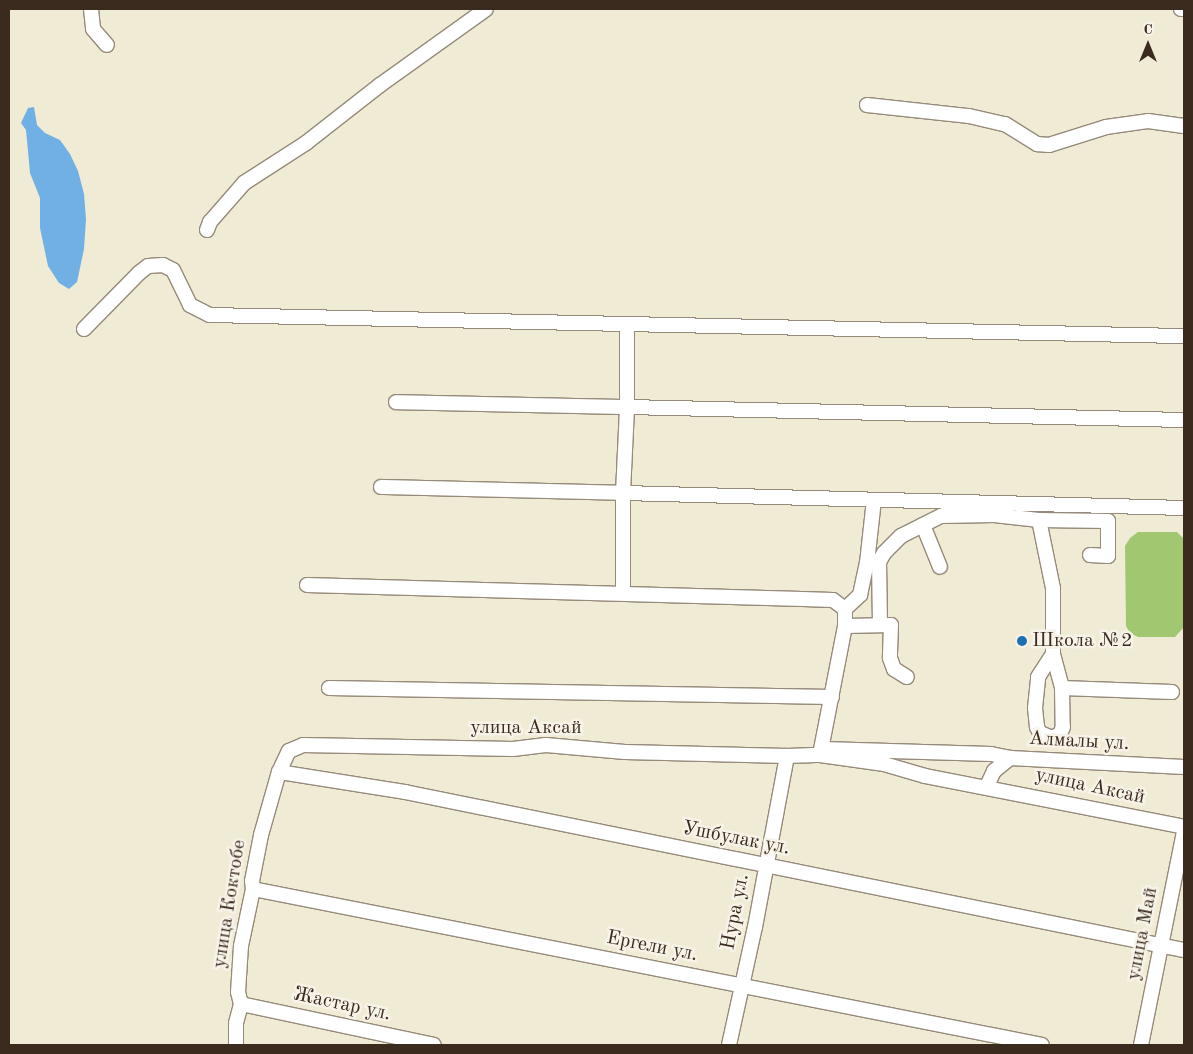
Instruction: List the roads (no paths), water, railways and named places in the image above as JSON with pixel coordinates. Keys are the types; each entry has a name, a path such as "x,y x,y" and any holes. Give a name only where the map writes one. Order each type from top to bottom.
{"street":[{"path":"91,9 93,30 107,45"},
{"path":"207,230 210,222 244,183 306,143 380,85 486,9"},
{"path":"867,105 969,116 1005,124 1037,144 1049,144 1106,127 1148,121 1184,126"},
{"path":"84,329 139,273 155,265 169,267 173,270 190,305 210,315 1184,336"},
{"path":"623,592 627,324"},
{"path":"396,402 1184,420"},
{"path":"381,487 1184,508"},
{"path":"845,609 860,595 867,563 874,500"},
{"path":"880,624 879,562 884,553 901,536 941,516 1026,517 1039,520 1108,521 1108,556 1090,555"},
{"path":"1039,520 1053,588 1053,654 1062,688 1063,728 1056,737 1048,738 1040,733 1036,727 1036,684 1043,667 1053,654"},
{"path":"923,525 940,567"},
{"path":"307,585 623,592 833,600 845,609 846,626 821,752 991,754 1010,758"},
{"path":"846,626 891,625 890,658 894,670 907,677"},
{"path":"329,688 832,697"},
{"path":"1062,688 1172,692"},
{"name":"улица Аксай","path":"279,772 289,751 303,745 513,749 554,745 625,752 787,756 821,752 884,764 925,776 987,786 1184,829"},
{"name":"Нура ул.","path":"729,1045 787,756"},
{"name":"Алмалы ул.","path":"987,786 994,771 1010,758 1184,767"},
{"name":"Ушбулак ул.","path":"279,772 405,792 1184,950"},
{"name":"улица Коктобе","path":"236,1045 236,1023 241,1004 238,992 242,946 253,889 252,881 261,835 279,772"},
{"name":"улица Май","path":"1141,1045 1184,829"},
{"name":"Ергели ул.","path":"253,889 1042,1045"},
{"name":"Жастар ул.","path":"241,1004 434,1045"}],"water":[{"path":"34,107 37,125 45,133 60,140 70,154 78,171 84,194 86,219 84,249 77,282 69,289 59,283 48,266 40,228 40,198 30,173 26,130 21,123 28,108"}],"place":[{"name":"Школа №2","path":"1022,641"}]}
